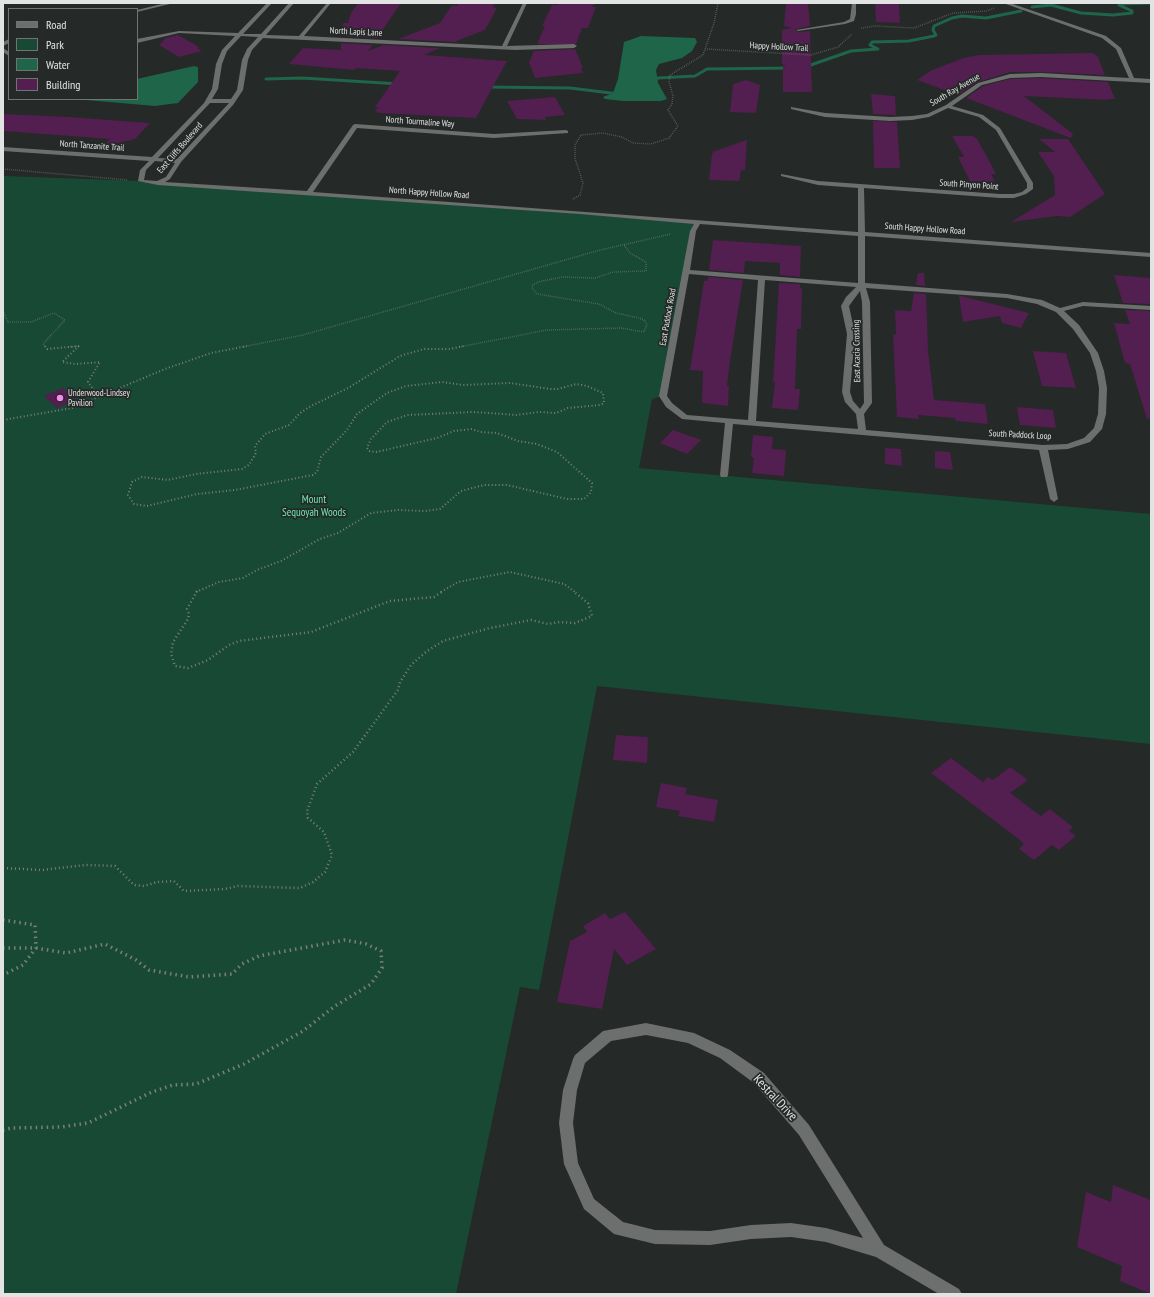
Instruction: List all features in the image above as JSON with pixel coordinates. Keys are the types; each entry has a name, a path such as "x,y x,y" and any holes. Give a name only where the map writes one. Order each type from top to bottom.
{"street":[{"path":"138,11 172,3"},
{"name":"East Cliffs Boulevard","path":"270,3 225,50 219,64 215,89 208,100 143,170 141,180 158,183 168,178 179,161 240,90 245,60 250,49 292,3"},
{"path":"301,37 329,3"},
{"path":"504,47 525,3"},
{"path":"798,30 845,23 852,20 854,3"},
{"path":"1006,3 1104,37 1118,48 1132,80"},
{"name":"North Lapis Lane","path":"138,42 179,32 504,47 574,46"},
{"name":"South Ray Avenue","path":"793,108 825,115 890,119 929,115 948,106 980,84 1010,76 1041,75 1151,81"},
{"path":"208,100 232,101"},
{"name":"South Pinyon Point","path":"783,175 818,183 1000,196 1024,193 1030,189 1030,183 998,129 981,116 948,106"},
{"name":"North Tourmaline Way","path":"308,194 355,126 494,136 566,132"},
{"name":"North Tanzanite Trail","path":"3,148 179,161"},
{"name":"North Happy Hollow Road","path":"158,183 580,212 698,222"},
{"name":"East Acacia Crossing","path":"861,187 862,285 866,302 868,403 860,414 849,402 846,392 846,378 851,334 845,306 849,299 862,285"},
{"name":"South Happy Hollow Road","path":"698,222 1151,254"},
{"name":"East Paddock Road","path":"677,412 669,405 663,396 693,232 698,222"},
{"name":"South Paddock Loop","path":"677,412 685,417 729,422 1043,448 1068,446 1087,440 1098,429 1102,414 1103,388 1100,371 1094,353 1076,327 1059,310 1024,298 686,272"},
{"path":"752,423 762,278"},
{"path":"1059,310 1083,304 1151,308"},
{"path":"860,414 862,432"},
{"path":"724,475 729,422"},
{"path":"1043,448 1054,499"},
{"name":"Kestral Drive","path":"646,1029 689,1037 725,1054 759,1078 804,1130 878,1250 826,1235 791,1230 751,1232 710,1238 655,1237 619,1230 589,1204 572,1164 566,1123 570,1090 580,1059 608,1035 646,1029"},
{"path":"878,1250 954,1294"}],"path":[{"path":"580,212 573,199 580,195 584,183 575,158 574,145 581,135 603,133 622,138 633,143 652,144 669,138 678,126 668,110 672,104 673,95 670,75 703,55 714,23 718,3"},
{"path":"859,29 875,26 917,27 953,13 989,11 1006,3"},
{"name":"Happy Hollow Trail","path":"705,49 811,55 842,45 856,31"},
{"path":"3,169 100,178 141,180"},
{"path":"3,420 72,408 165,369 211,353 303,335 388,309 624,244 681,232 693,232"},
{"path":"3,868 42,870 85,865 115,866 134,885 144,886 157,882 174,881 184,891 225,889 238,886 300,888 313,882 325,872 332,855 331,848 324,832 308,818 307,811 317,784 353,752 398,690 400,682 411,665 431,647 443,640 460,638 490,628 511,625 521,621 531,620 548,624 560,622 575,623 592,616 588,603 564,584 510,572 458,582 434,597 390,601 311,632 292,636 261,637 240,641 229,645 208,660 188,668 175,666 171,654 173,642 188,619 189,614 187,609 196,592 219,582 243,578 257,570 281,561 320,539 338,534 371,513 398,510 425,512 440,509 461,491 484,485 507,485 519,489 543,492 567,499 584,499 590,492 592,483 557,452 537,444 518,441 497,434 480,432 472,429 454,431 437,438 376,452 369,451 367,448 371,439 387,422 408,415 472,412 516,415 539,412 556,413 568,408 600,405 604,403 603,393 587,386 576,384 558,389 550,389 510,383 463,385 442,382 406,386 387,393 383,398 357,414 347,430 321,457 317,472 313,475 277,483 197,494 148,506 134,504 128,495 132,482 142,478 168,480 196,474 242,469 249,465 256,453 255,446 265,434 282,429 311,406 348,388 370,373 400,356 424,349 450,348 509,336 528,335 547,330 621,328 644,332 647,324 644,320 639,318 616,313 599,304 585,300 537,294 532,288 533,285 538,282 562,277 595,278 614,272 646,271 646,262 630,253 624,244"},
{"path":"3,311 8,322 31,322 54,313 65,320 43,344 47,349 79,346 62,362 76,364 100,362 88,382 99,396"},
{"path":"3,920 35,925 36,948 23,965 3,975"},
{"path":"3,948 36,948 66,953 86,947 105,944 136,960 148,970 189,978 232,974 242,964 259,956 345,940 366,944 381,951 382,968 371,984 335,1006 303,1031 244,1064 196,1084 173,1085 152,1092 88,1123 61,1127 12,1128 3,1130"}],"green space":[{"name":"Mount Sequoyah Woods","path":"3,176 141,181 698,222 693,232 663,396 652,399 639,468 1151,514 1151,744 597,686 539,990 520,987 456,1294 3,1294"}],"water":[{"path":"641,36 695,38 697,42 692,51 682,58 659,64 656,70 658,83 667,99 661,101 623,101 605,99 603,97 613,93 618,79 624,42"},
{"path":"194,66 198,67 198,82 178,103 155,106 86,100 138,100 138,79"}],"building":[{"path":"358,3 401,3 377,38 342,36 343,23 348,23 351,13"},
{"path":"458,3 495,3 493,7 497,8 485,30 454,42 398,39 440,23 452,5 457,6"},
{"path":"559,3 595,3 592,7 596,7 588,28 582,28 576,44 537,44 545,26 542,26 552,5 557,5"},
{"path":"786,3 808,3 810,26 795,30 798,32 810,31 812,92 783,92 783,67 786,66 782,64 782,30 792,28 784,26"},
{"path":"875,3 899,4 900,23 876,22"},
{"path":"178,35 199,47 197,48 202,51 179,57 159,45 166,38"},
{"path":"341,43 373,45 368,51 383,45 440,48 424,55 507,61 476,118 379,113 375,111 378,107 375,107 400,71 356,68 355,70 289,64 303,48 341,50"},
{"path":"575,49 583,68 581,68 583,73 535,78 529,62 534,51"},
{"path":"1093,53 1098,57 1105,75 1010,72 978,82 958,95 917,80 932,70 964,58 979,55"},
{"path":"1041,78 1108,82 1115,99 1024,96 1073,134 1071,138 966,98 983,86 1010,79"},
{"path":"746,80 760,85 756,113 730,112 733,84"},
{"path":"871,94 895,96 896,115 873,114"},
{"path":"555,97 565,115 545,117 546,120 517,119 507,101"},
{"path":"3,114 150,123 135,139 102,147 110,139 3,131"},
{"path":"873,121 897,122 900,168 874,168"},
{"path":"952,136 973,136 977,139 996,174 991,174 995,182 970,181 958,157 964,157"},
{"path":"1039,139 1068,139 1105,194 1070,217 1057,216 1011,222 1055,195 1054,176 1038,152 1055,152"},
{"path":"747,140 745,171 741,170 739,181 709,180 712,154 714,154 712,152"},
{"path":"713,240 801,246 800,277 780,275 780,263 745,261 744,273 709,270"},
{"path":"918,273 924,273 925,286 916,285"},
{"path":"1114,275 1151,278 1151,304 1123,303"},
{"path":"708,277 743,280 727,386 729,386 728,406 702,403 703,371 690,370 704,281 707,281"},
{"path":"779,283 800,284 800,288 802,288 801,329 797,329 795,389 800,389 798,410 772,408 775,382 773,382"},
{"path":"914,293 926,294 928,351 934,400 985,404 988,424 956,421 955,418 918,415 919,419 897,417 893,334 896,335 895,310 911,311"},
{"path":"959,296 1029,313 1021,328 1002,323 1000,316 963,322"},
{"path":"1125,310 1151,311 1151,418 1147,419 1130,364 1125,363 1114,323 1130,324"},
{"path":"1033,351 1066,353 1076,388 1042,386"},
{"name":"Underwood-Lindsey Pavilion","path":"63,388 77,400 57,408 44,396"},
{"path":"1017,407 1053,410 1056,428 1020,425"},
{"path":"673,430 701,440 687,454 660,443"},
{"path":"753,435 773,437 772,449 786,450 784,476 752,473 754,458 751,457"},
{"path":"885,448 901,449 902,466 885,464"},
{"path":"935,451 950,452 953,470 935,468"},
{"path":"616,735 648,737 647,763 613,760"},
{"path":"951,758 983,782 988,777 993,780 1010,767 1028,780 1010,793 1041,816 1050,809 1073,827 1069,831 1076,836 1059,850 1052,845 1034,860 1019,849 1024,844 1016,837 931,773"},
{"path":"661,783 687,788 685,794 718,800 714,822 678,816 680,811 656,807"},
{"path":"625,912 656,949 627,965 614,949 602,1009 557,1002 570,941 587,932 583,926 605,913 610,919"},
{"path":"1113,1185 1151,1200 1151,1294 1120,1281 1122,1266 1077,1247 1086,1192 1111,1202"}],"waterway":[{"path":"1032,7 1051,5 1081,13 1113,15 1132,13 1132,11 1119,5 1121,4 1151,3"},
{"path":"805,67 851,51 878,49 870,45 872,42 909,41 934,36 936,35 933,30 934,26 952,18 962,16 986,18 1021,11"},
{"path":"652,84 658,78 695,76 707,69 790,68"},
{"path":"266,79 302,78 400,84"},
{"path":"485,87 570,88 619,94"}],"place":[{"name":"Underwood-Lindsey Pavilion","path":"60,398"}]}
